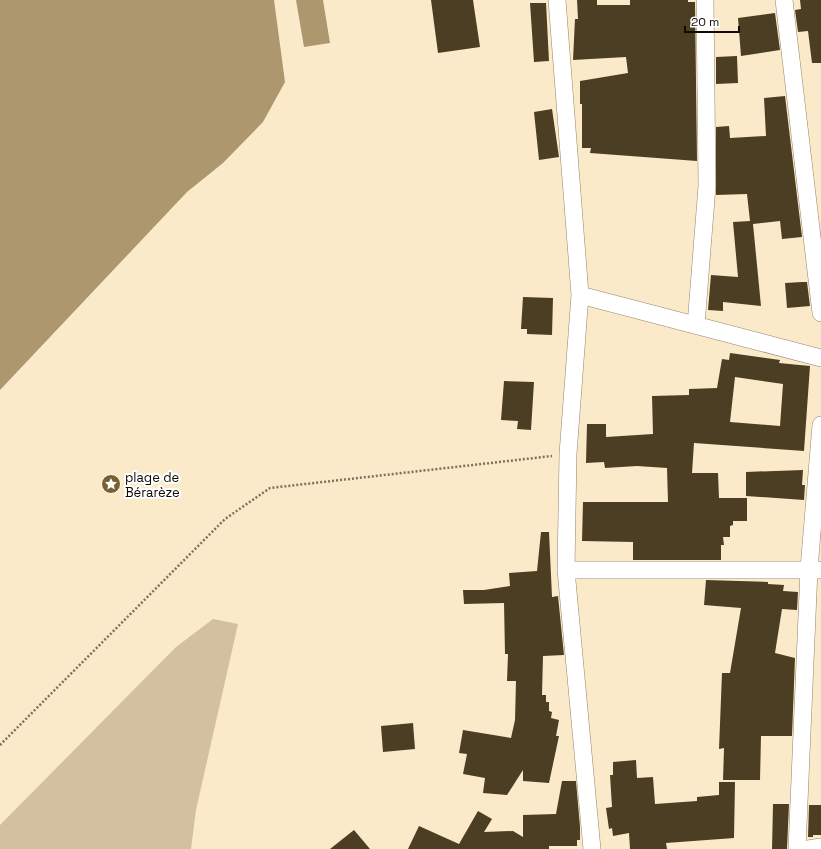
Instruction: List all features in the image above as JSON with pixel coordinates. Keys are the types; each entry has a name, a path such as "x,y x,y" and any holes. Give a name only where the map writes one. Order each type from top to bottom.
{"street":[{"path":"557,0 580,295 568,454 566,570 592,849"},
{"path":"696,325 707,186 704,0"},
{"path":"784,0 821,313"},
{"path":"580,295 821,358"},
{"path":"798,849 815,570 821,425"},
{"path":"566,570 815,570"},
{"path":"808,849 821,847"}],"path":[{"path":"0,745 225,519 270,488 568,454"}],"shaded area":[{"path":"0,0 274,0 285,82 263,122 223,163 187,192 0,390"},
{"path":"296,0 323,0 330,43 304,47"},
{"path":"213,619 238,624 196,810 191,849 0,849 0,825 176,647"}],"building":[{"path":"431,0 473,0 480,47 438,53"},
{"path":"577,0 597,0 597,5 630,5 630,0 688,0 688,2 695,2 697,161 590,153 591,148 582,148 582,104 580,104 580,81 628,73 626,57 573,60 575,19 578,19"},
{"path":"800,0 821,0 821,63 812,63 808,31 798,32 795,10 801,9"},
{"path":"530,3 546,3 549,61 534,62"},
{"path":"775,13 780,50 741,56 738,18"},
{"path":"737,56 738,83 716,84 716,57"},
{"path":"785,96 802,237 782,239 780,221 753,224 761,306 723,302 723,311 708,310 711,275 738,277 733,222 750,221 747,194 716,195 716,127 729,126 730,138 766,136 764,98"},
{"path":"552,109 559,157 539,160 534,112"},
{"path":"807,282 810,306 787,308 785,283"},
{"path":"523,297 553,298 552,335 527,334 527,329 521,329"},
{"path":"730,353 780,360 779,363 810,366 804,451 694,443 692,473 718,473 719,498 747,498 747,521 733,521 733,525 730,526 730,537 723,537 724,545 721,545 721,560 633,560 633,542 582,541 583,502 668,502 667,468 637,466 605,468 604,462 586,463 587,424 606,424 606,437 653,434 652,396 689,395 689,389 717,388 722,359 729,360","holes":["735,377 783,384 780,426 730,422"]},
{"path":"504,381 534,382 531,430 517,429 518,421 501,420"},
{"path":"803,470 802,485 805,485 804,500 746,496 746,472"},
{"path":"541,532 549,532 552,597 558,596 564,655 543,656 542,695 546,695 546,702 549,702 549,711 552,712 551,718 559,720 556,736 559,736 549,783 523,781 523,770 507,795 483,793 485,778 463,774 467,754 459,753 463,730 511,738 515,720 516,681 507,681 508,654 505,654 504,603 464,604 463,590 484,590 510,586 509,573 537,571"},
{"path":"706,580 768,582 768,584 784,585 783,591 798,592 797,610 782,609 775,653 795,658 792,736 761,736 760,780 723,780 724,748 719,749 722,673 730,673 741,608 704,605"},
{"path":"413,723 415,749 383,752 381,726"},
{"path":"636,760 637,778 653,777 655,804 697,801 697,797 719,795 719,782 735,782 734,838 666,843 667,849 630,849 629,833 613,836 612,828 609,829 606,808 612,807 610,775 613,775 613,762"},
{"path":"562,781 576,781 580,827 580,840 577,840 577,846 549,846 549,849 408,849 419,826 459,844 478,811 492,819 484,832 513,831 523,837 523,815 556,814"},
{"path":"773,804 789,804 787,849 772,849"},
{"path":"809,805 821,805 821,835 813,835 813,837 808,837"},
{"path":"354,830 370,849 330,849"}],"place":[{"name":"plage de Bérarèze","path":"111,484"}]}
